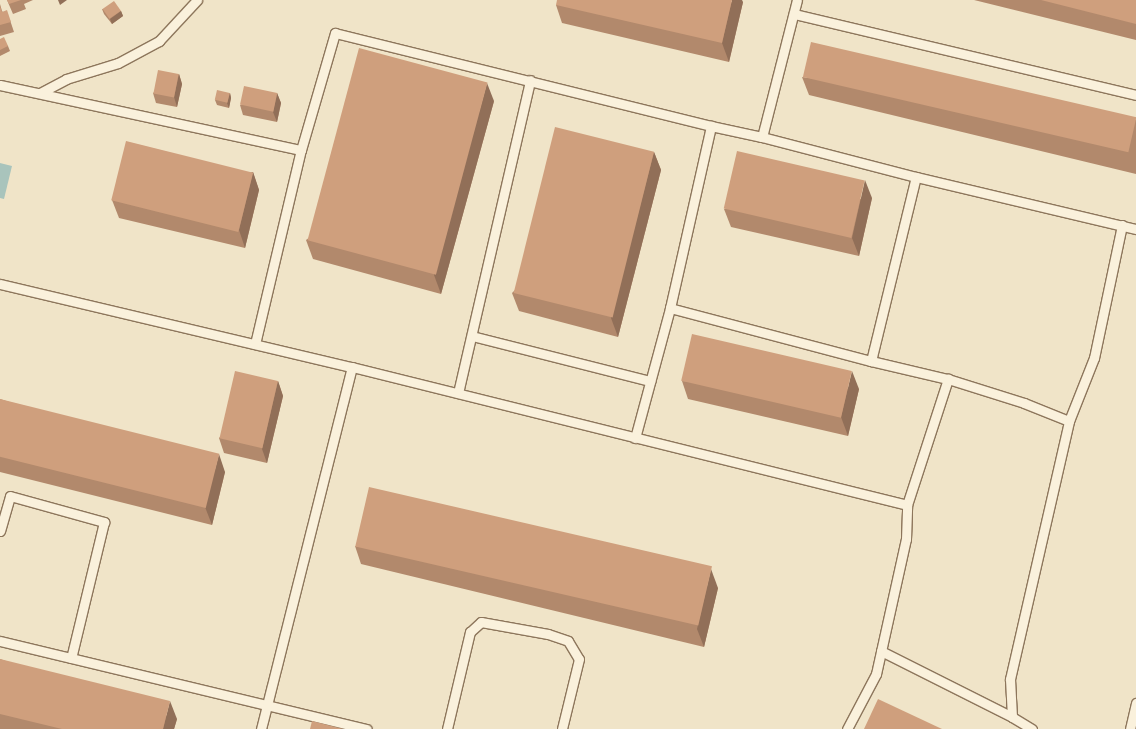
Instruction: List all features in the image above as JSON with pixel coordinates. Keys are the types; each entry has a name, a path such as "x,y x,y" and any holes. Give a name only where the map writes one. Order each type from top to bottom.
{"lane":[{"path":"40,93 66,79 118,63 159,41 197,0"},
{"path":"762,136 797,0"},
{"path":"794,14 1136,95"},
{"path":"255,344 301,150 335,33 711,126 762,136 916,177 1136,229"},
{"path":"458,393 530,80"},
{"path":"0,84 301,150"},
{"path":"635,438 670,308 711,126"},
{"path":"871,361 916,177"},
{"path":"1012,717 1010,679 1069,421 1094,358 1122,225"},
{"path":"0,284 352,367 907,505"},
{"path":"670,308 871,361 948,379 1024,402 1069,421"},
{"path":"472,336 650,381"},
{"path":"261,729 352,367"},
{"path":"847,729 876,674 906,540 907,505 948,379"},
{"path":"0,531 10,496 104,522 71,658"},
{"path":"446,729 470,632 481,622 548,634 568,641 579,659 562,729"},
{"path":"0,641 367,729"},
{"path":"881,651 1012,717 1032,729"},
{"path":"1130,729 1136,703"}],"water":[{"path":"0,163 12,166 4,199 0,198"}],"building":[{"path":"7,0 21,0 9,4"},
{"path":"557,0 732,0 722,43 556,5"},
{"path":"1041,0 1136,0 1136,24"},
{"path":"114,1 121,11 109,19 103,9"},
{"path":"0,6 2,12 7,10 11,22 0,25"},
{"path":"4,37 8,46 0,50 0,39"},
{"path":"811,42 1136,117 1128,152 803,77"},
{"path":"359,48 487,82 436,275 307,240"},
{"path":"158,70 179,74 174,98 153,94"},
{"path":"244,86 277,93 273,112 240,105"},
{"path":"217,90 230,93 227,103 215,100"},
{"path":"555,127 654,152 613,318 514,293"},
{"path":"126,141 253,173 238,232 111,200"},
{"path":"737,151 865,180 851,238 724,208"},
{"path":"692,334 852,371 841,418 681,381"},
{"path":"235,371 278,381 262,448 219,438"},
{"path":"0,399 219,454 206,508 0,457"},
{"path":"369,487 712,566 698,626 355,546"},
{"path":"0,659 170,701 163,729 62,729 0,714"},
{"path":"878,699 942,729 864,729"},
{"path":"312,721 343,729 310,729"}]}
